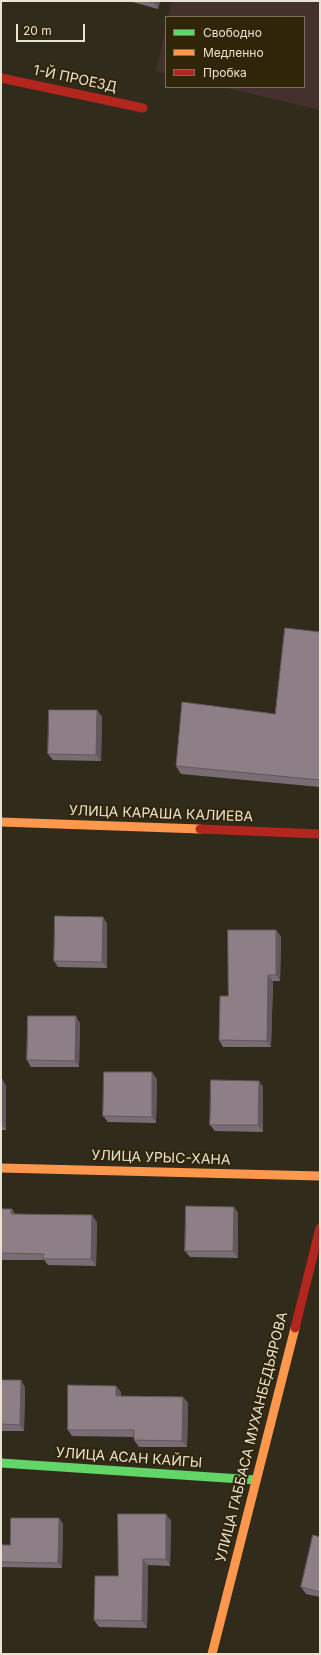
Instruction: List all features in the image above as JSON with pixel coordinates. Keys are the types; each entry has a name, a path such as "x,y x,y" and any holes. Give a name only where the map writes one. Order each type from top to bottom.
{"street":[{"name":"1-Й ПРОЕЗД","path":"1,78 143,108"},
{"name":"УЛИЦА КАРАША КАЛИЕВА","path":"1,822 320,834"},
{"name":"УЛИЦА УРЫС-ХАНА","path":"1,1168 320,1176"},
{"name":"УЛИЦА ГАББАСА МУХАНБЕДЬЯРОВА","path":"212,1654 320,1228"},
{"name":"УЛИЦА АСАН КАЙГЫ","path":"1,1463 256,1480"}],"shaded area":[{"path":"172,1 320,1 320,110 226,88 305,88 305,16 168,16"},
{"path":"165,30 165,74 156,71"}],"building":[{"path":"285,628 320,632 320,780 176,766 182,702 275,714"},
{"path":"49,710 97,710 96,755 48,754"},
{"path":"55,916 103,917 102,962 54,961"},
{"path":"228,930 276,930 276,975 268,975 267,1041 219,1040 220,996 228,996"},
{"path":"28,1016 76,1016 75,1061 27,1060"},
{"path":"104,1072 152,1072 152,1117 103,1116"},
{"path":"1,1079 2,1079 1,1124"},
{"path":"211,1080 259,1081 258,1125 210,1125"},
{"path":"186,1206 234,1207 233,1251 185,1251"},
{"path":"1,1209 12,1209 11,1214 92,1215 91,1259 43,1259 44,1254 1,1253"},
{"path":"1,1380 21,1380 20,1425 1,1424"},
{"path":"68,1385 116,1386 116,1396 183,1397 182,1441 134,1440 134,1430 68,1430"},
{"path":"118,1514 166,1514 166,1559 143,1559 142,1621 94,1620 95,1576 118,1576"},
{"path":"11,1518 59,1518 58,1563 1,1562 1,1545 10,1545"},
{"path":"313,1535 320,1537 320,1592 301,1587"}],"traffic: fast":[{"path":"1,1463 256,1480"}],"traffic: slow":[{"path":"1,822 200,829"},
{"path":"1,1168 320,1176"},
{"path":"212,1654 295,1328"}],"traffic: jam":[{"path":"1,78 143,108"},
{"path":"200,829 320,834"},
{"path":"295,1328 320,1228"}]}
